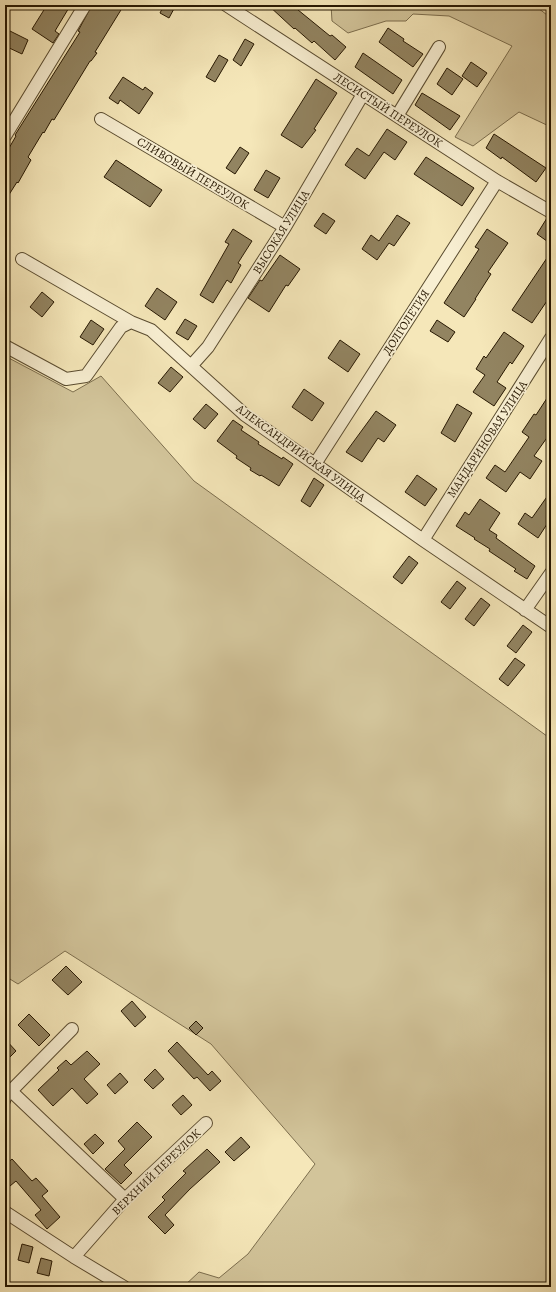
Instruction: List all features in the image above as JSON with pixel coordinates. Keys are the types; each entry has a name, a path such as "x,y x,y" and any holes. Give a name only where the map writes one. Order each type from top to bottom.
{"street":[{"path":"5,136 85,5"},
{"name":"ЛЕСИСТЫЙ ПЕРЕУЛОК","path":"226,5 497,181 551,212"},
{"path":"397,116 438,47"},
{"name":"ВЫСОКАЯ УЛИЦА","path":"191,366 208,347 285,228 363,94"},
{"name":"СЛИВОВЫЙ ПЕРЕУЛОК","path":"101,119 285,228"},
{"name":"ДОЛГОЛЕТИЯ","path":"315,464 497,181"},
{"name":"АЛЕКСАНДРИЙСКАЯ УЛИЦА","path":"22,259 131,322 151,330 245,415 423,540 551,627"},
{"path":"5,346 66,379 86,376 121,327 131,322"},
{"name":"МАНДАРИНОВАЯ УЛИЦА","path":"423,540 551,338"},
{"path":"525,610 551,573"},
{"path":"72,1029 8,1090 125,1199"},
{"name":"ВЕРХНИЙ ПЕРЕУЛОК","path":"74,1257 125,1199 206,1123"},
{"path":"5,1212 74,1257 124,1287"}],"lane":[{"path":"5,1106 8,1090"}],"shaded area":[{"path":"331,5 534,5 551,18 551,127 519,112 473,146 455,137 512,46 449,16 413,14 406,21 386,21 348,33 332,21"},
{"path":"5,356 73,392 101,376 194,481 551,739 551,1287 183,1287 199,1272 219,1278 248,1254 315,1164 211,1044 65,951 18,984 5,976"}],"building":[{"path":"47,5 76,5 74,8 70,6 55,31 59,34 53,43 32,29"},
{"path":"92,5 124,5 95,52 97,53 90,61 54,120 52,119 44,133 43,132 28,157 31,160 18,183 17,182 5,201 5,155 16,136 15,135 80,32 78,31"},
{"path":"164,5 176,5 169,18 160,13"},
{"path":"268,5 292,5 346,47 335,60 314,41 312,43 295,28 294,29"},
{"path":"388,28 404,39 403,41 423,54 413,67 379,42"},
{"path":"10,31 28,40 22,54 5,46 5,42"},
{"path":"245,39 254,44 241,66 233,60"},
{"path":"363,53 402,80 393,94 355,67"},
{"path":"219,55 228,60 215,82 206,77"},
{"path":"471,62 487,73 477,87 462,76"},
{"path":"447,68 463,79 452,95 437,84"},
{"path":"123,77 143,90 145,87 153,93 139,114 120,100 118,104 109,98"},
{"path":"316,79 337,93 314,129 316,130 302,148 281,135"},
{"path":"422,93 460,116 450,130 415,105"},
{"path":"387,129 407,142 395,160 384,152 365,179 345,165 357,148 369,156"},
{"path":"494,134 546,168 536,182 502,157 501,159 486,148"},
{"path":"240,147 249,153 235,174 226,168"},
{"path":"426,157 474,188 462,206 414,174"},
{"path":"116,160 162,190 150,207 104,177"},
{"path":"266,170 280,178 268,198 254,190"},
{"path":"323,213 335,221 326,234 314,226"},
{"path":"397,215 410,223 394,246 389,243 377,260 362,249 371,235 379,241"},
{"path":"547,218 551,219 551,244 537,234"},
{"path":"233,229 252,241 238,263 241,265 231,283 227,280 213,303 200,295 229,244 225,242"},
{"path":"487,229 508,243 488,272 491,274 464,317 444,303 479,249 475,247"},
{"path":"551,252 551,295 532,323 512,310"},
{"path":"280,255 300,269 288,286 286,285 269,312 248,298"},
{"path":"157,288 177,302 165,320 145,306"},
{"path":"42,292 54,302 42,317 30,307"},
{"path":"185,319 197,326 188,340 176,333"},
{"path":"91,320 104,329 93,345 80,337"},
{"path":"437,320 455,332 448,342 430,331"},
{"path":"504,332 524,346 512,364 510,362 497,382 506,388 494,406 473,392 485,375 476,369 484,356 486,358"},
{"path":"340,340 360,354 348,372 328,358"},
{"path":"171,367 183,377 170,392 158,383"},
{"path":"304,389 324,403 312,421 292,407"},
{"path":"551,392 551,432 534,456 542,461 530,479 520,472 506,492 486,478 495,465 505,472 529,437 522,432 534,414 536,415"},
{"path":"206,404 218,414 205,429 193,419"},
{"path":"457,404 472,413 455,442 441,433"},
{"path":"376,411 396,425 384,442 378,438 362,462 346,452"},
{"path":"233,420 243,427 241,430 259,442 258,444 293,464 279,486 250,470 251,468 236,458 237,456 217,441"},
{"path":"417,475 437,489 425,506 405,492"},
{"path":"314,478 324,485 310,507 301,501"},
{"path":"551,491 551,518 538,538 518,524 525,513 532,518"},
{"path":"480,499 500,513 489,530 497,535 496,538 535,566 527,579 514,571 516,569 489,551 490,549 456,526 465,512 469,515"},
{"path":"409,556 418,563 402,584 393,577"},
{"path":"457,581 466,588 450,609 441,602"},
{"path":"481,598 490,605 474,626 465,619"},
{"path":"523,625 532,632 516,653 507,646"},
{"path":"515,658 525,665 508,686 499,679"},
{"path":"66,966 82,982 68,995 52,980"},
{"path":"132,1001 146,1017 135,1027 121,1011"},
{"path":"29,1014 50,1035 39,1046 18,1025"},
{"path":"196,1021 203,1028 196,1035 189,1028"},
{"path":"5,1039 16,1051 5,1062"},
{"path":"177,1042 208,1075 212,1071 221,1081 210,1091 197,1077 194,1079 168,1051"},
{"path":"87,1051 100,1064 84,1079 98,1094 87,1104 72,1088 53,1106 38,1090 59,1070 57,1068 66,1060 71,1065"},
{"path":"155,1069 164,1079 153,1089 144,1080"},
{"path":"120,1073 128,1082 115,1094 107,1085"},
{"path":"183,1095 192,1105 181,1115 172,1105"},
{"path":"137,1122 152,1137 124,1165 132,1173 121,1184 105,1169 125,1149 118,1141"},
{"path":"95,1134 104,1143 93,1154 84,1144"},
{"path":"241,1137 250,1147 234,1161 225,1152"},
{"path":"207,1149 220,1162 190,1189 165,1215 174,1225 165,1234 148,1217 165,1200 162,1197 186,1173 183,1171"},
{"path":"12,1159 32,1181 36,1178 48,1191 42,1196 60,1217 47,1229 35,1215 41,1210 16,1181 10,1186 5,1181 5,1165"},
{"path":"22,1244 33,1247 29,1263 18,1260"},
{"path":"41,1258 52,1261 49,1276 37,1273"}]}
